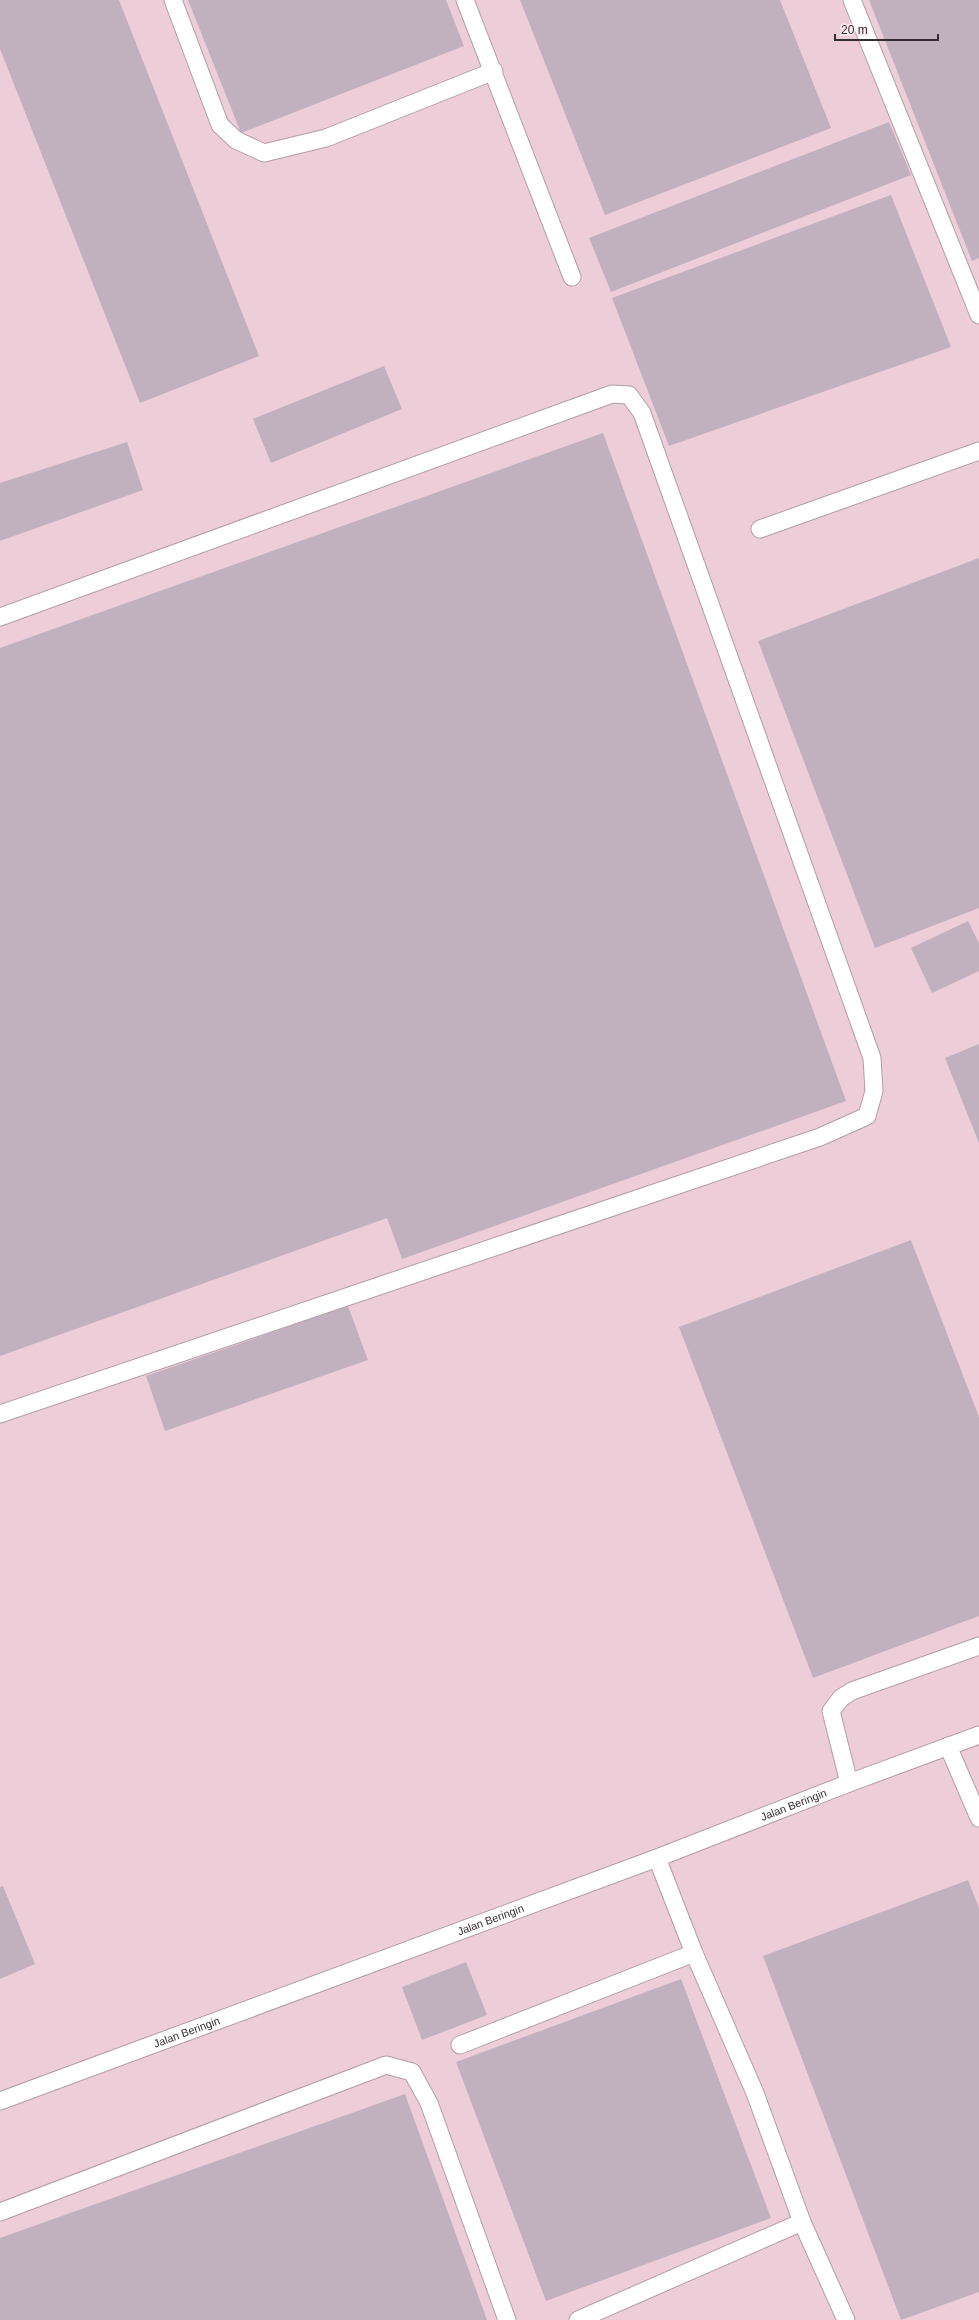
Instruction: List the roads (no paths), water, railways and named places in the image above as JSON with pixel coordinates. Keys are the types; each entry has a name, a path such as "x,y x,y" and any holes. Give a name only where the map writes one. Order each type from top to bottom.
{"lane":[{"path":"173,0 220,126 236,140 264,153 326,138 494,71"},
{"path":"465,0 494,71 572,277"},
{"path":"852,0 979,315"},
{"path":"0,617 612,394 629,395 642,413 872,1058 874,1091 867,1116 820,1137 0,1414"},
{"path":"760,529 979,451"},
{"path":"849,1783 831,1711 841,1698 852,1691 979,1646"},
{"name":"Jalan Beringin","path":"0,2101 657,1858 849,1783 979,1735"},
{"path":"948,1746 979,1818"},
{"path":"657,1858 694,1953 755,2094 802,2222 846,2320"},
{"path":"460,2045 694,1953"},
{"path":"0,2212 386,2065 412,2072 429,2103 507,2320"},
{"path":"578,2320 802,2222"}]}
